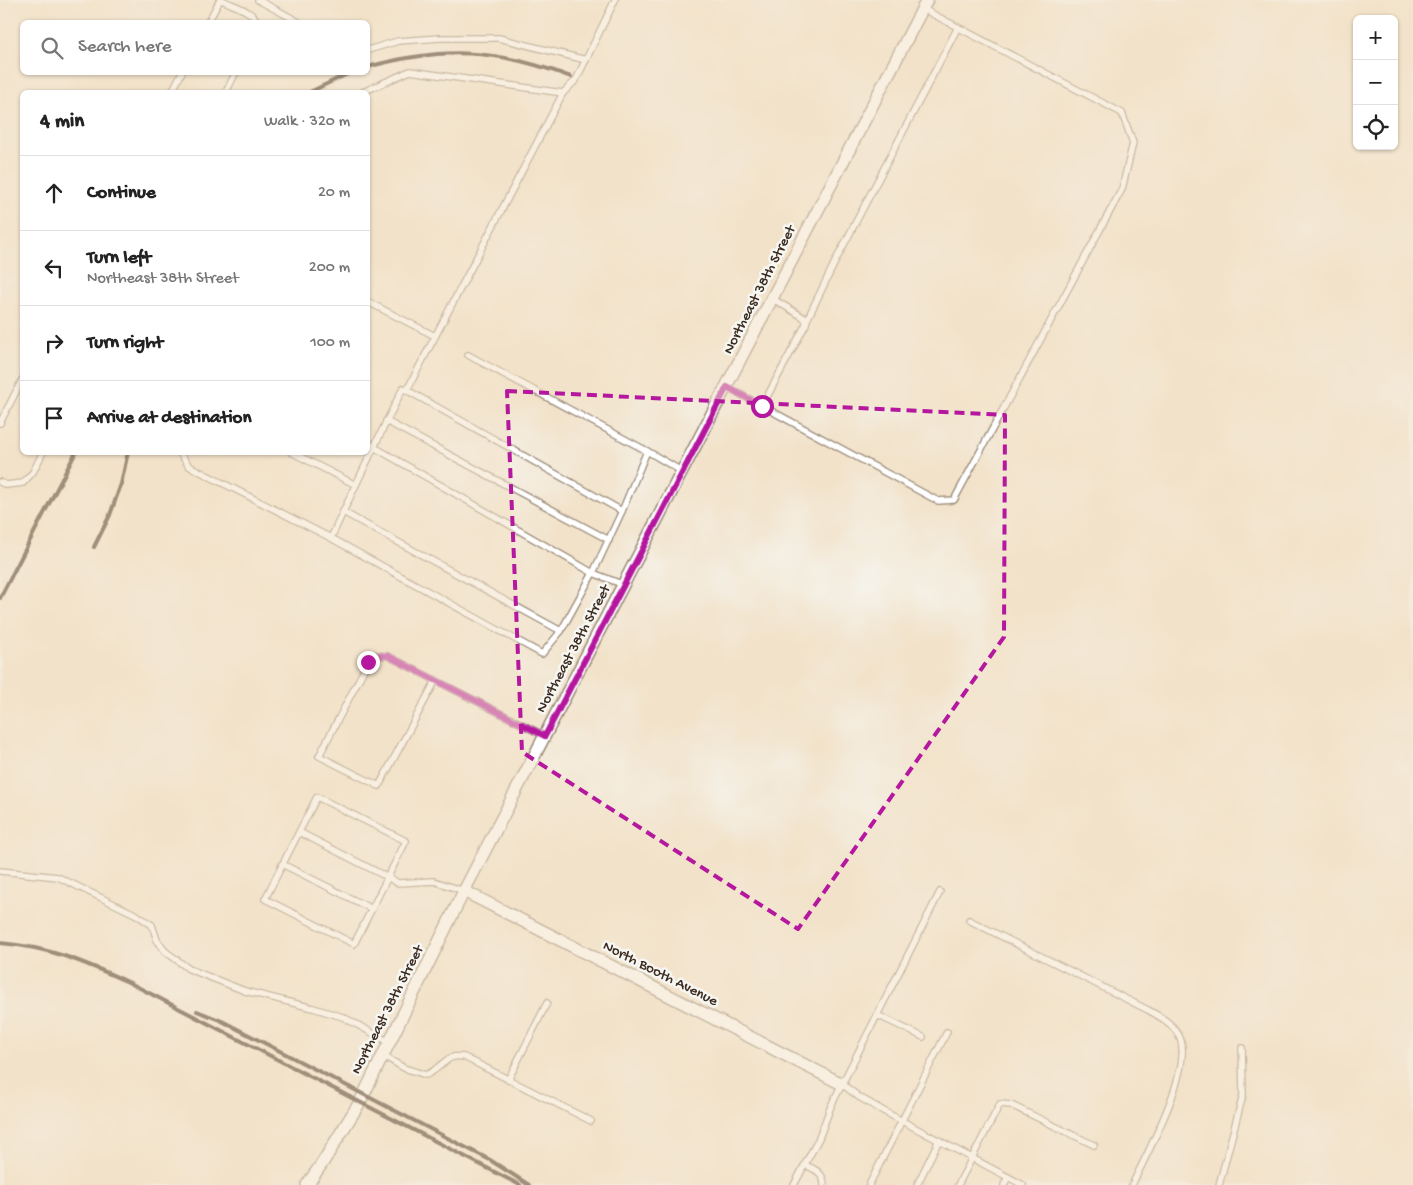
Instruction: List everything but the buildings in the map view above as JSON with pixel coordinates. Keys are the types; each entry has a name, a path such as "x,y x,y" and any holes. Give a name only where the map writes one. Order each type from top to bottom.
{"street":[{"name":"Northeast 38th Street","path":"307,1185 360,1102 464,891 925,4"},
{"name":"North Booth Avenue","path":"464,891 842,1084"}],"lane":[{"path":"209,20 221,0 246,11 257,20"},
{"path":"258,0 295,20"},
{"path":"407,390 563,93 576,80 616,0"},
{"path":"727,387 938,501 954,500 1122,190 1133,143 1122,113 958,27 925,4"},
{"path":"762,406 958,27"},
{"path":"370,49 398,41 440,38 499,38 586,60"},
{"path":"367,90 410,71 563,93"},
{"path":"173,90 180,75"},
{"path":"227,90 234,75"},
{"path":"773,299 803,317 806,322"},
{"path":"370,303 435,336"},
{"path":"468,355 683,472"},
{"path":"0,423 20,384"},
{"path":"622,511 403,388 386,421 370,445 593,573 624,585"},
{"path":"386,421 608,540"},
{"path":"181,455 188,466 331,538 542,654 561,631 593,573 647,451"},
{"path":"0,482 6,485 23,483 33,472 42,455"},
{"path":"297,455 356,486"},
{"path":"331,538 356,486 367,455"},
{"path":"343,512 561,631"},
{"path":"436,680 379,786 319,756 368,662 376,655 388,656 436,680 545,736"},
{"path":"317,797 406,841 354,944 265,899 299,832 317,797"},
{"path":"299,832 398,883 434,881 464,891"},
{"path":"282,864 372,909"},
{"path":"0,871 58,877 138,915 152,925 157,940 165,952 189,969 245,990 343,1017 389,1042"},
{"path":"794,1185 819,1138 831,1106 940,892"},
{"path":"968,920 1165,1019 1178,1034 1182,1052 1178,1077 1167,1110 1132,1185"},
{"path":"508,1080 548,1004"},
{"path":"877,1015 922,1037"},
{"path":"869,1185 947,1032"},
{"path":"1219,1185 1243,1095 1242,1048"},
{"path":"382,1055 404,1068 426,1075 447,1059 455,1056 464,1057 591,1121"},
{"path":"842,1084 859,1096 902,1120 1023,1185"},
{"path":"958,1185 1000,1104 1011,1105 1094,1145"},
{"path":"917,1185 940,1140"},
{"path":"805,1164 819,1171 824,1180 824,1185"},
{"path":"1004,1185 1008,1177"}],"highlighted area":[{"path":"507,391 1005,415 1004,637 798,929 522,752"}],"railway":[{"path":"370,66 421,56 470,54 519,61 571,77"},
{"path":"314,90 346,75"},
{"path":"0,598 74,455"},
{"path":"94,547 110,515 121,484 127,455"},
{"path":"0,943 34,948 66,956 128,982 520,1185"},
{"path":"197,1011 222,1021 490,1160 529,1185"}],"route":[{"path":"368,662 376,655 388,656 545,736 727,387 762,406"}]}
